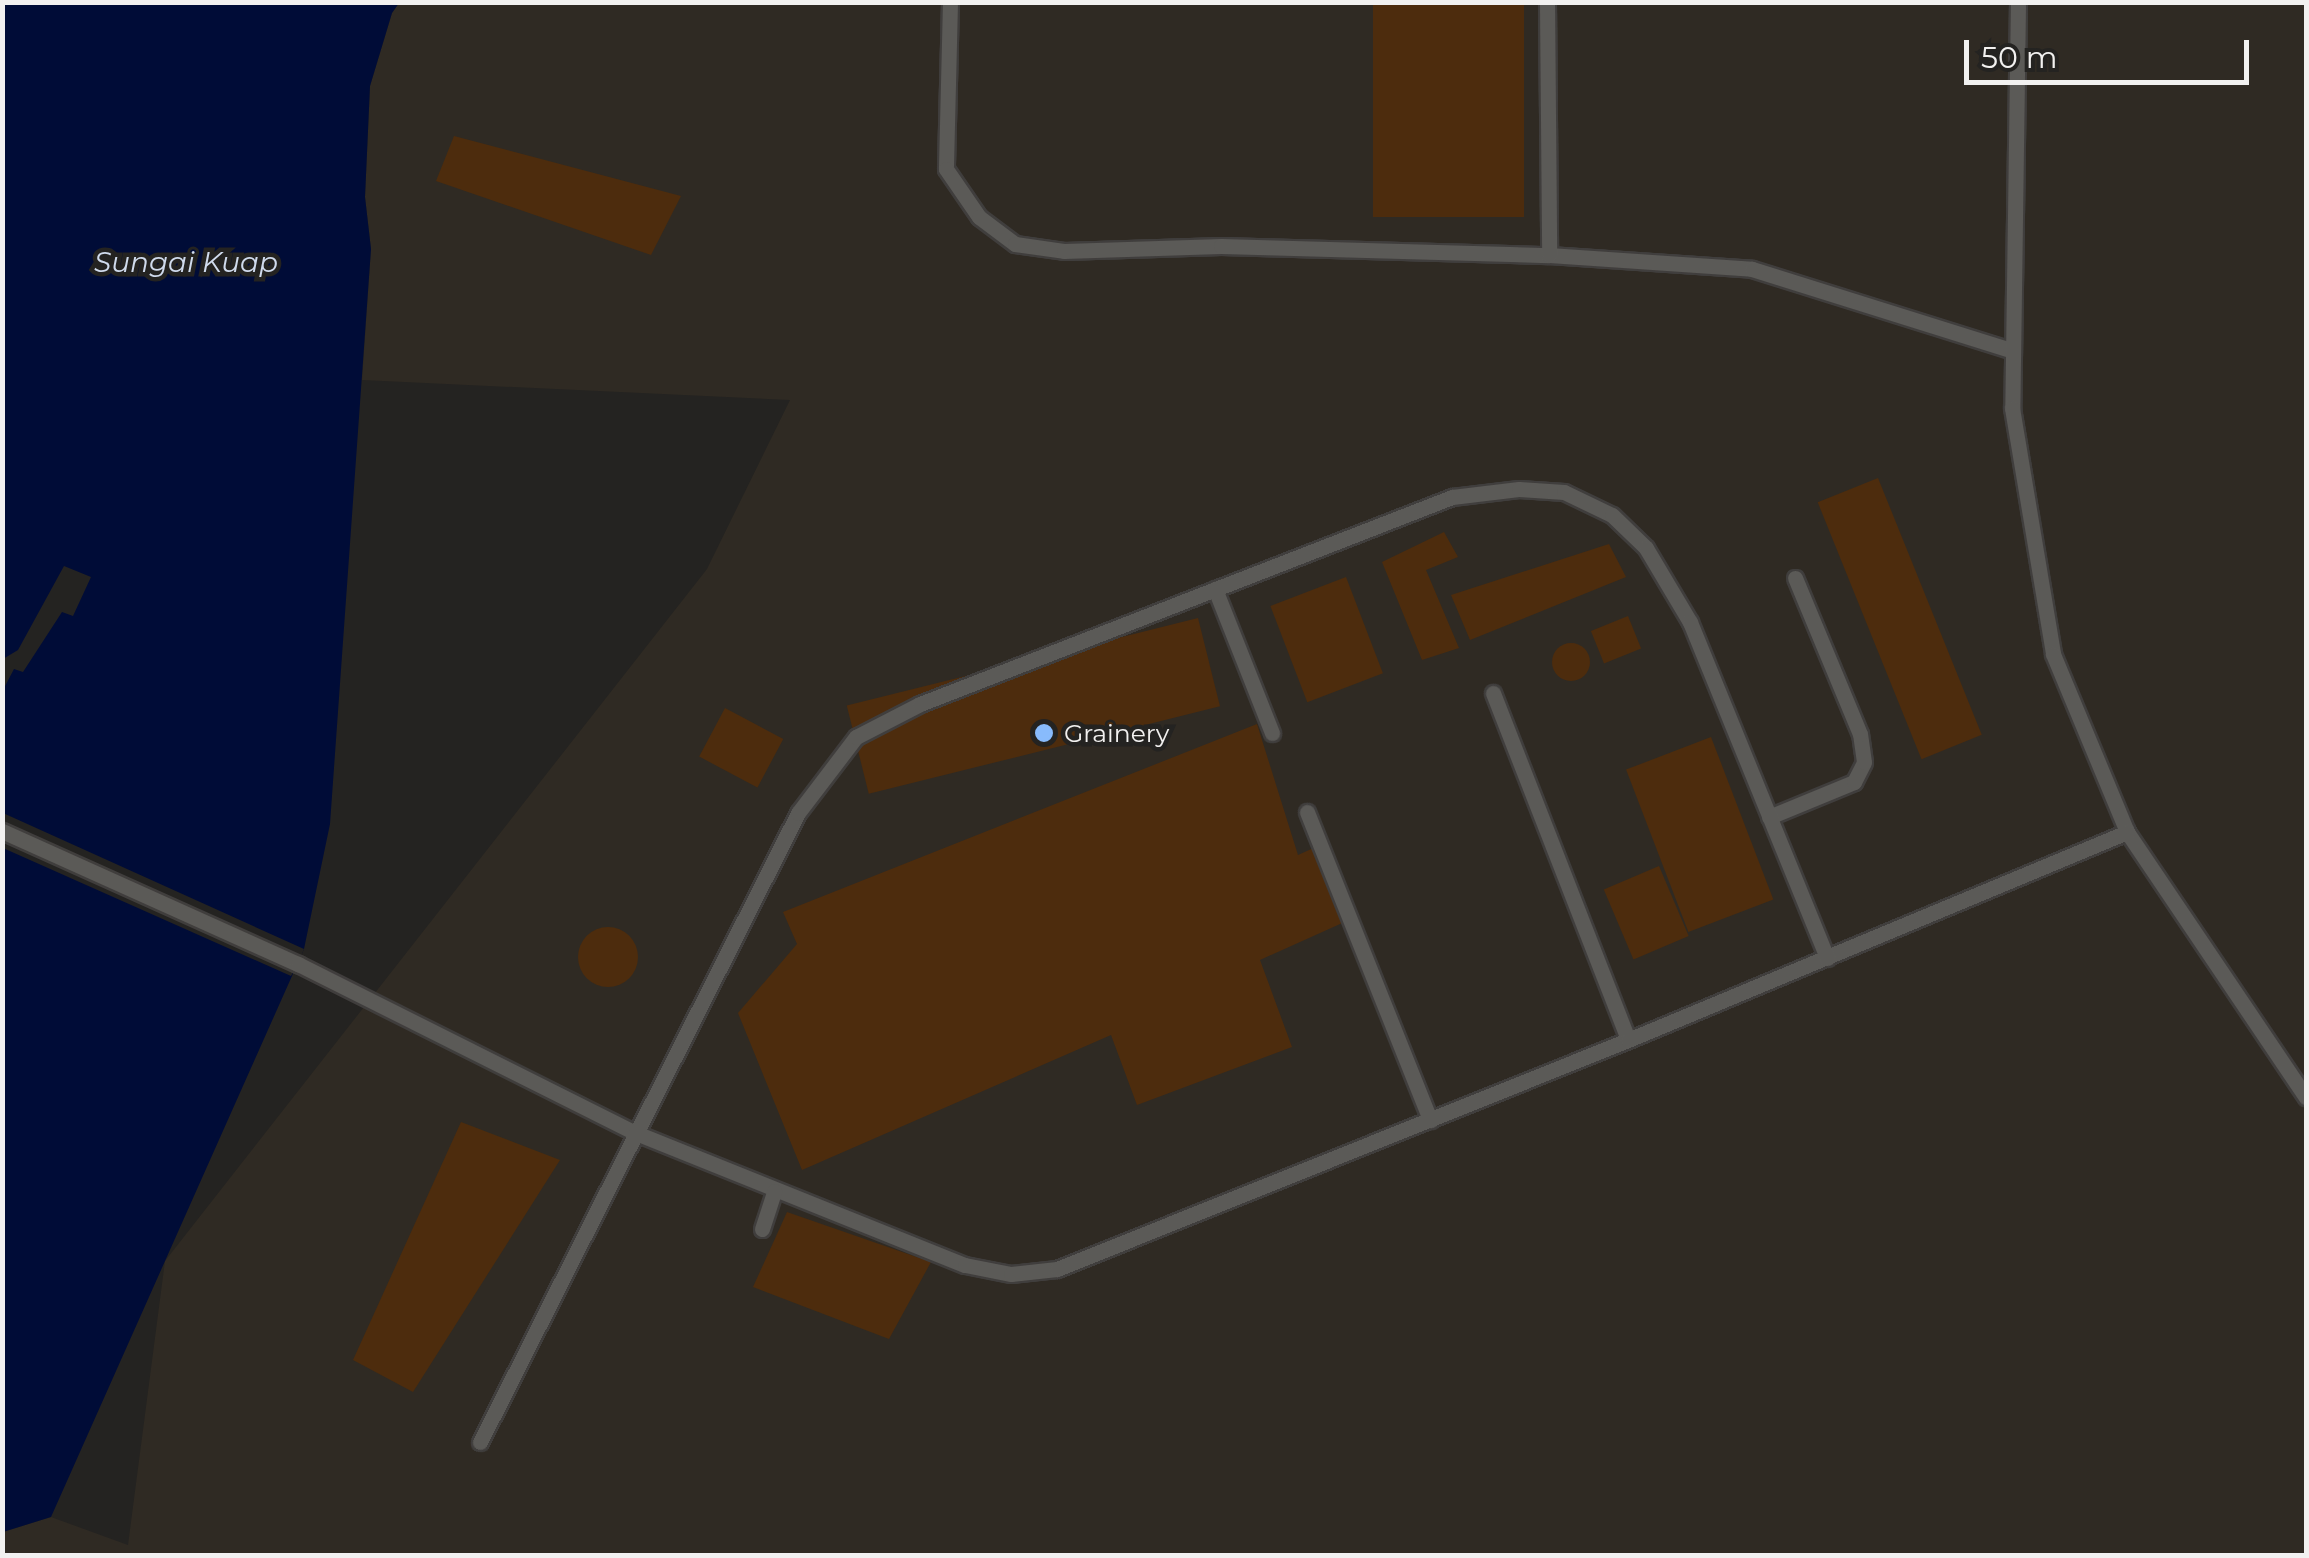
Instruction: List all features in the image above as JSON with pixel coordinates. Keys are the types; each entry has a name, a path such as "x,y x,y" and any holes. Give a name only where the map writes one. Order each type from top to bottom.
{"lane":[{"path":"950,2 946,168 979,217 1015,244 1064,250 1221,246 1548,255 1752,270 2010,350"},
{"path":"1547,2 1548,255"},
{"path":"2018,2 2012,408 2052,654 2127,832 2306,1097"},
{"path":"480,1442 798,813 856,737 920,704 1452,497 1519,489 1564,492 1612,515 1646,548 1690,622 1826,958"},
{"path":"1770,817 1854,782 1864,762 1860,734 1795,578"},
{"path":"1216,588 1272,734"},
{"path":"1492,693 1628,1040"},
{"path":"1307,812 1430,1120"},
{"path":"2,831 298,964 636,1133 964,1264 1011,1274 1056,1269 1628,1040 2127,832"},
{"path":"762,1229 774,1190"}],"shaded area":[{"path":"399,3 2306,3 2306,1555 3,1556 3,1532 51,1517 128,1545 165,1261 707,569 790,400 362,380 371,249 365,197 370,86 392,13"}],"water":[{"name":"Sungai Kuap","path":"3,3 399,3 392,13 370,86 365,197 371,249 330,824 304,949 51,1517 3,1532"}],"pier":[{"path":"64,566 91,577 73,616 62,612 23,672 14,669 3,690 3,659 18,650"},
{"path":"3,813 304,949 298,964 291,976 3,848"}],"building":[{"path":"1373,2 1524,2 1524,217 1373,217"},
{"path":"454,136 681,196 651,255 436,181"},
{"path":"1878,478 1982,735 1921,759 1818,502"},
{"path":"1444,532 1458,557 1426,570 1459,648 1422,660 1382,562"},
{"path":"1609,544 1626,577 1470,640 1451,595"},
{"path":"1346,577 1383,673 1307,702 1270,606"},
{"path":"1628,616 1641,648 1604,663 1591,631"},
{"name":"Grainery","path":"1198,618 1220,706 869,794 847,706"},
{"path":"1571,643 1585,648 1590,662 1585,676 1571,681 1557,676 1552,662 1557,648"},
{"path":"725,708 783,739 757,788 699,757"},
{"path":"1257,724 1298,855 1318,846 1349,920 1260,960 1292,1047 1137,1105 1111,1035 802,1170 738,1013 797,944 783,912"},
{"path":"1711,737 1773,899 1688,932 1626,770"},
{"path":"1659,866 1689,936 1633,959 1604,889"},
{"path":"608,927 629,936 638,957 629,978 608,987 587,978 578,957 587,936"},
{"path":"461,1122 560,1160 413,1392 353,1360"},
{"path":"787,1212 931,1262 889,1339 753,1287"}],"place":[{"name":"Grainery","path":"1044,733"}]}
